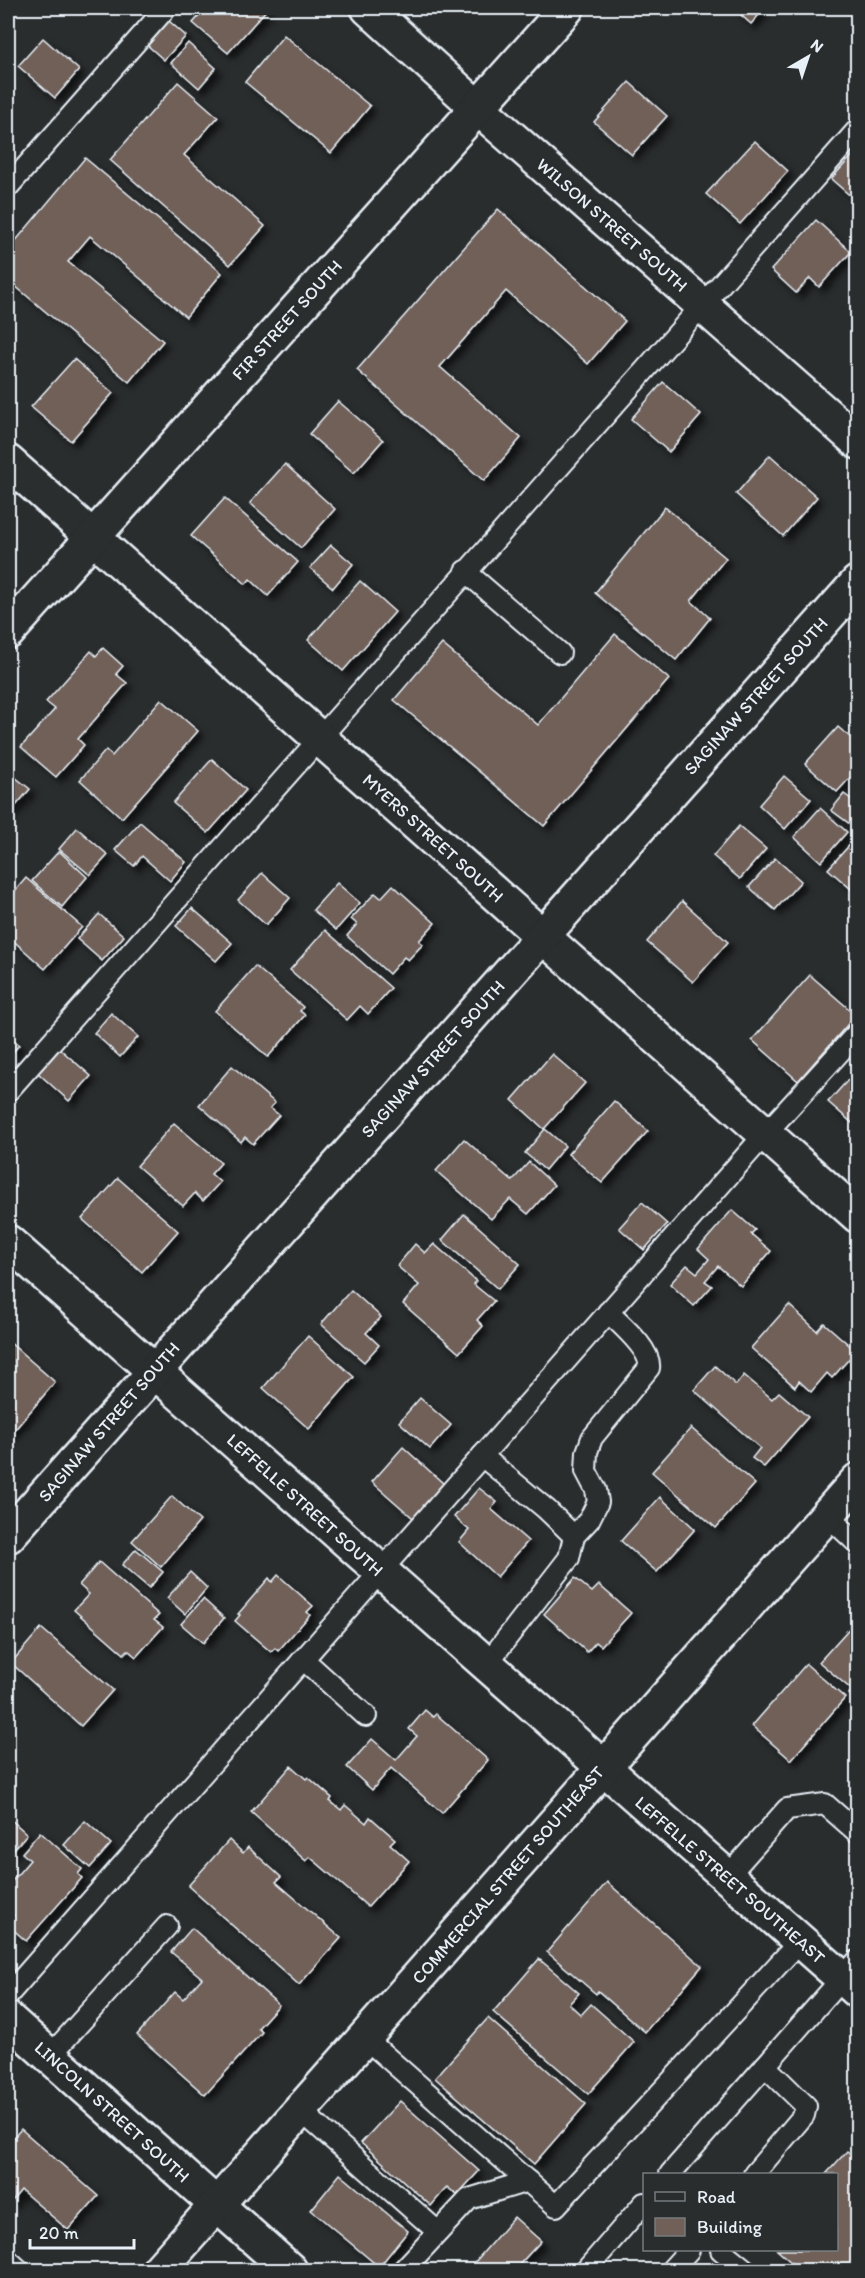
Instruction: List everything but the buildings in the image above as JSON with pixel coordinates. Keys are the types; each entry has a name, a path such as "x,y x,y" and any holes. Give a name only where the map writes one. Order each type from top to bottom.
{"street":[{"name":"WILSON STREET SOUTH","path":"368,8 478,108 858,442"},
{"name":"FIR STREET SOUTH","path":"8,632 567,8"},
{"name":"MYERS STREET SOUTH","path":"8,462 858,1216"},
{"name":"SAGINAW STREET SOUTH","path":"8,1536 858,582"},
{"name":"LEFFELLE STREET SOUTH","path":"8,1242 603,1768"},
{"name":"COMMERCIAL STREET SOUTHEAST","path":"159,2271 858,1480"},
{"name":"LEFFELLE STREET SOUTHEAST","path":"603,1768 800,1941 852,1977"},
{"name":"LINCOLN STREET SOUTH","path":"8,2019 291,2271"}],"lane":[{"path":"8,187 166,8"},
{"path":"8,1091 858,129"},
{"path":"465,572 560,653"},
{"path":"8,1995 608,1312 858,1032"},
{"path":"486,1665 569,1558 574,1536 589,1520 598,1502 597,1490 586,1471 587,1452 592,1438 649,1368 650,1362 643,1348 608,1312"},
{"path":"482,1456 546,1509 574,1536"},
{"path":"827,1515 858,1544"},
{"path":"303,1659 366,1716"},
{"path":"727,1877 787,1809 825,1804 858,1833"},
{"path":"50,2056 167,1926"},
{"path":"365,2038 556,2206 800,1941"},
{"path":"672,2173 765,2066 852,1977"},
{"path":"756,2173 804,2115 806,2106 765,2066"},
{"path":"301,2111 438,2232"},
{"path":"403,2271 470,2199 528,2181"},
{"path":"586,2271 643,2206"},
{"path":"671,2271 688,2251"},
{"path":"721,2251 746,2271"},
{"path":"8,2260 19,2271"}]}
